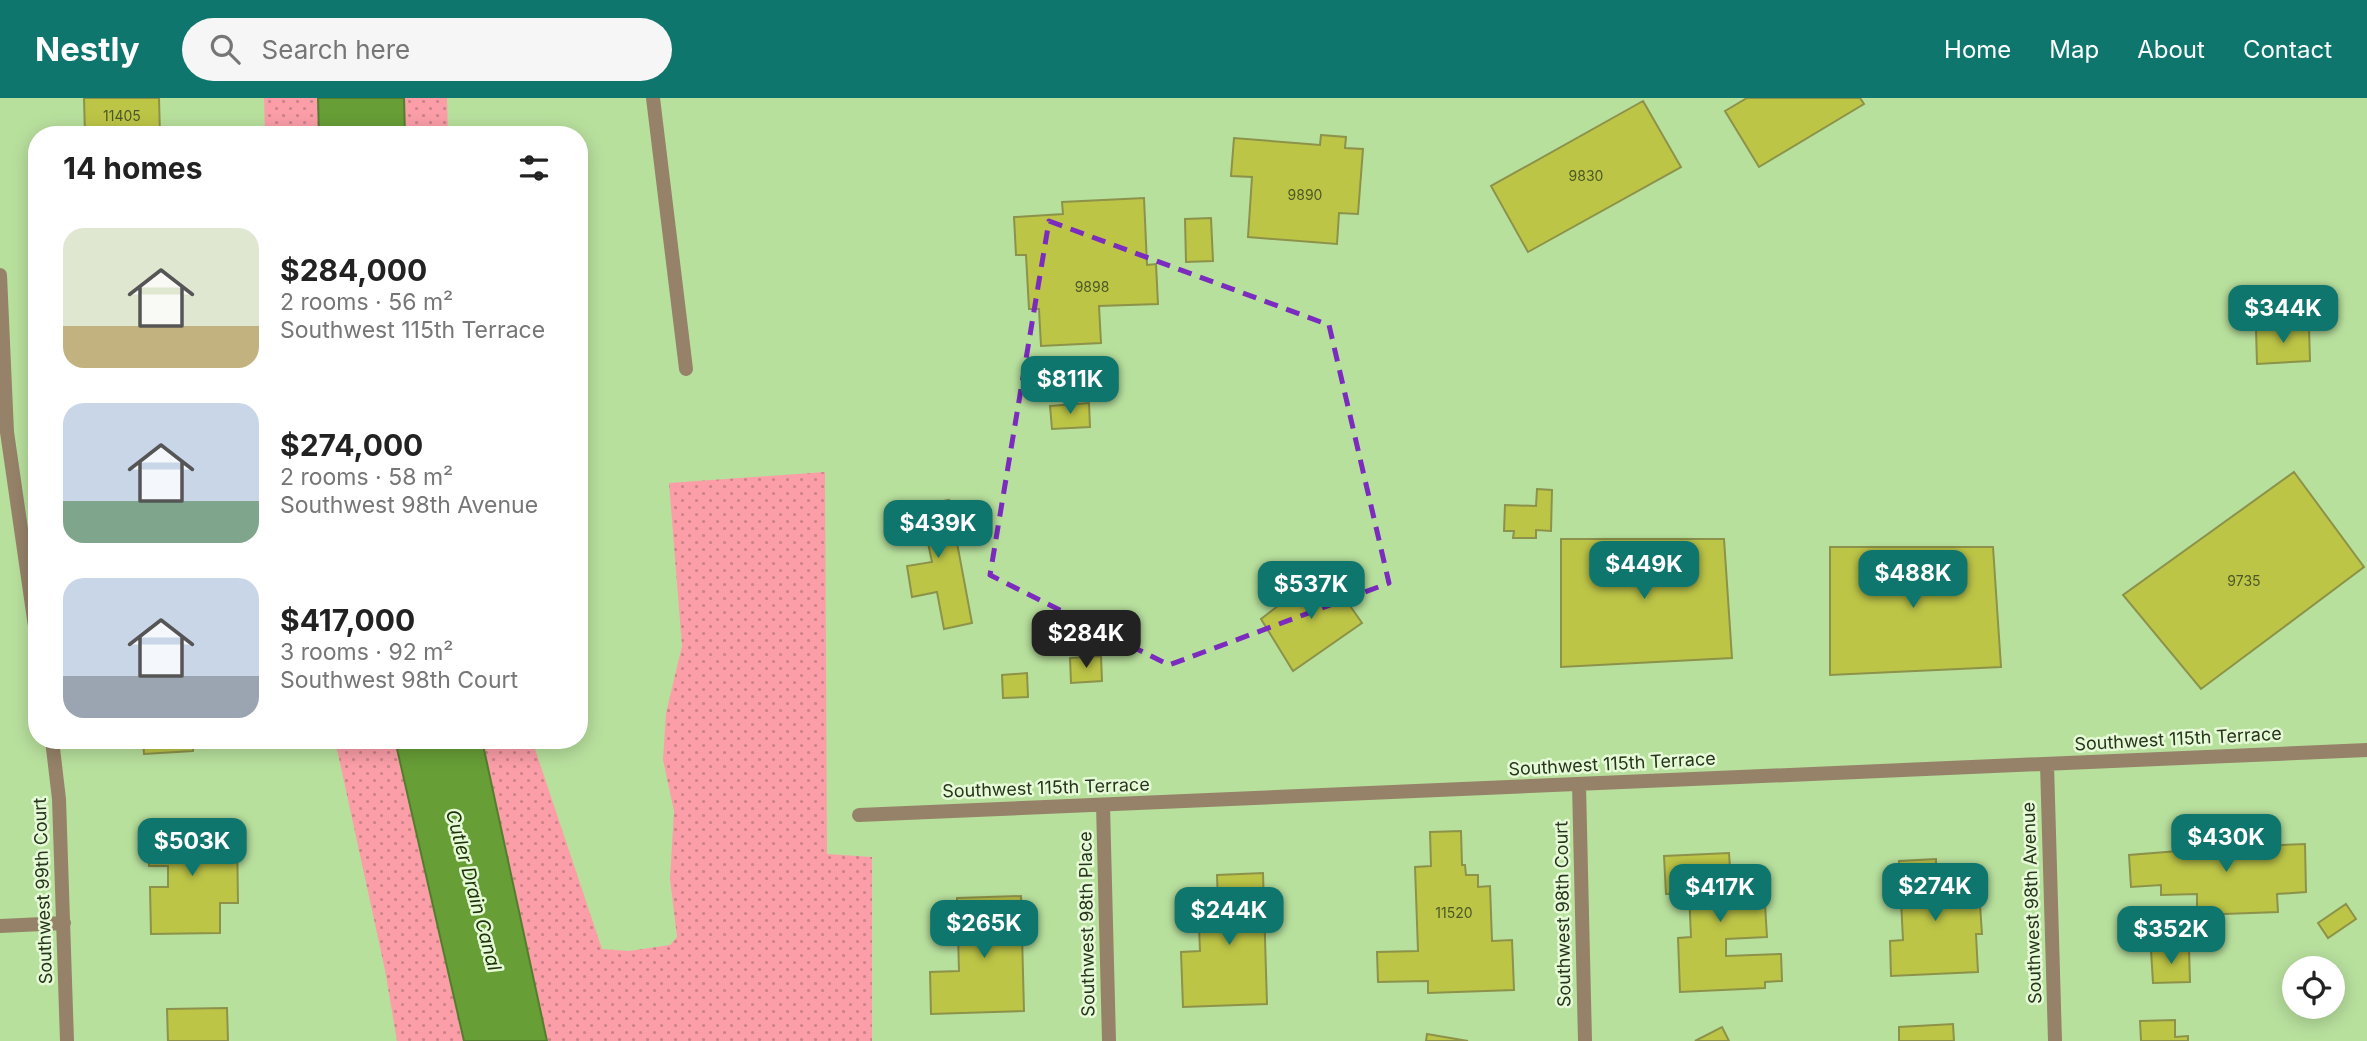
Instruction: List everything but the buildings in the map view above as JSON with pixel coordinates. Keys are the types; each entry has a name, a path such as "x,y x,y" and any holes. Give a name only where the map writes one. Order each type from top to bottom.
{"street":[{"path":"653,98 686,369"},
{"path":"0,275 6,432 28,580"},
{"name":"Southwest 99th Court","path":"53,749 59,799 67,1041"},
{"name":"Southwest 115th Terrace","path":"859,815 2367,750"},
{"name":"Southwest 98th Avenue","path":"2047,764 2056,1041"},
{"name":"Southwest 98th Court","path":"1579,785 1585,1041"},
{"name":"Southwest 98th Place","path":"1103,805 1109,1041"},
{"path":"0,926 64,923"}],"highlighted area":[{"path":"1049,221 1329,325 1389,583 1169,665 990,575"}],"shaded area":[{"path":"264,98 318,98 319,126 265,126"},
{"path":"404,98 447,98 448,126 405,126"},
{"path":"825,472 827,854 872,857 872,1041 547,1041 484,749 535,749 602,949 629,951 670,945 677,937 670,879 674,811 663,760 666,713 682,646 669,483"},
{"path":"337,749 397,749 464,1041 397,1041 385,970"}],"water":[{"path":"318,98 404,98 405,126 319,126"},
{"name":"Cutler Drain Canal","path":"397,749 484,749 547,1041 464,1041"}]}
